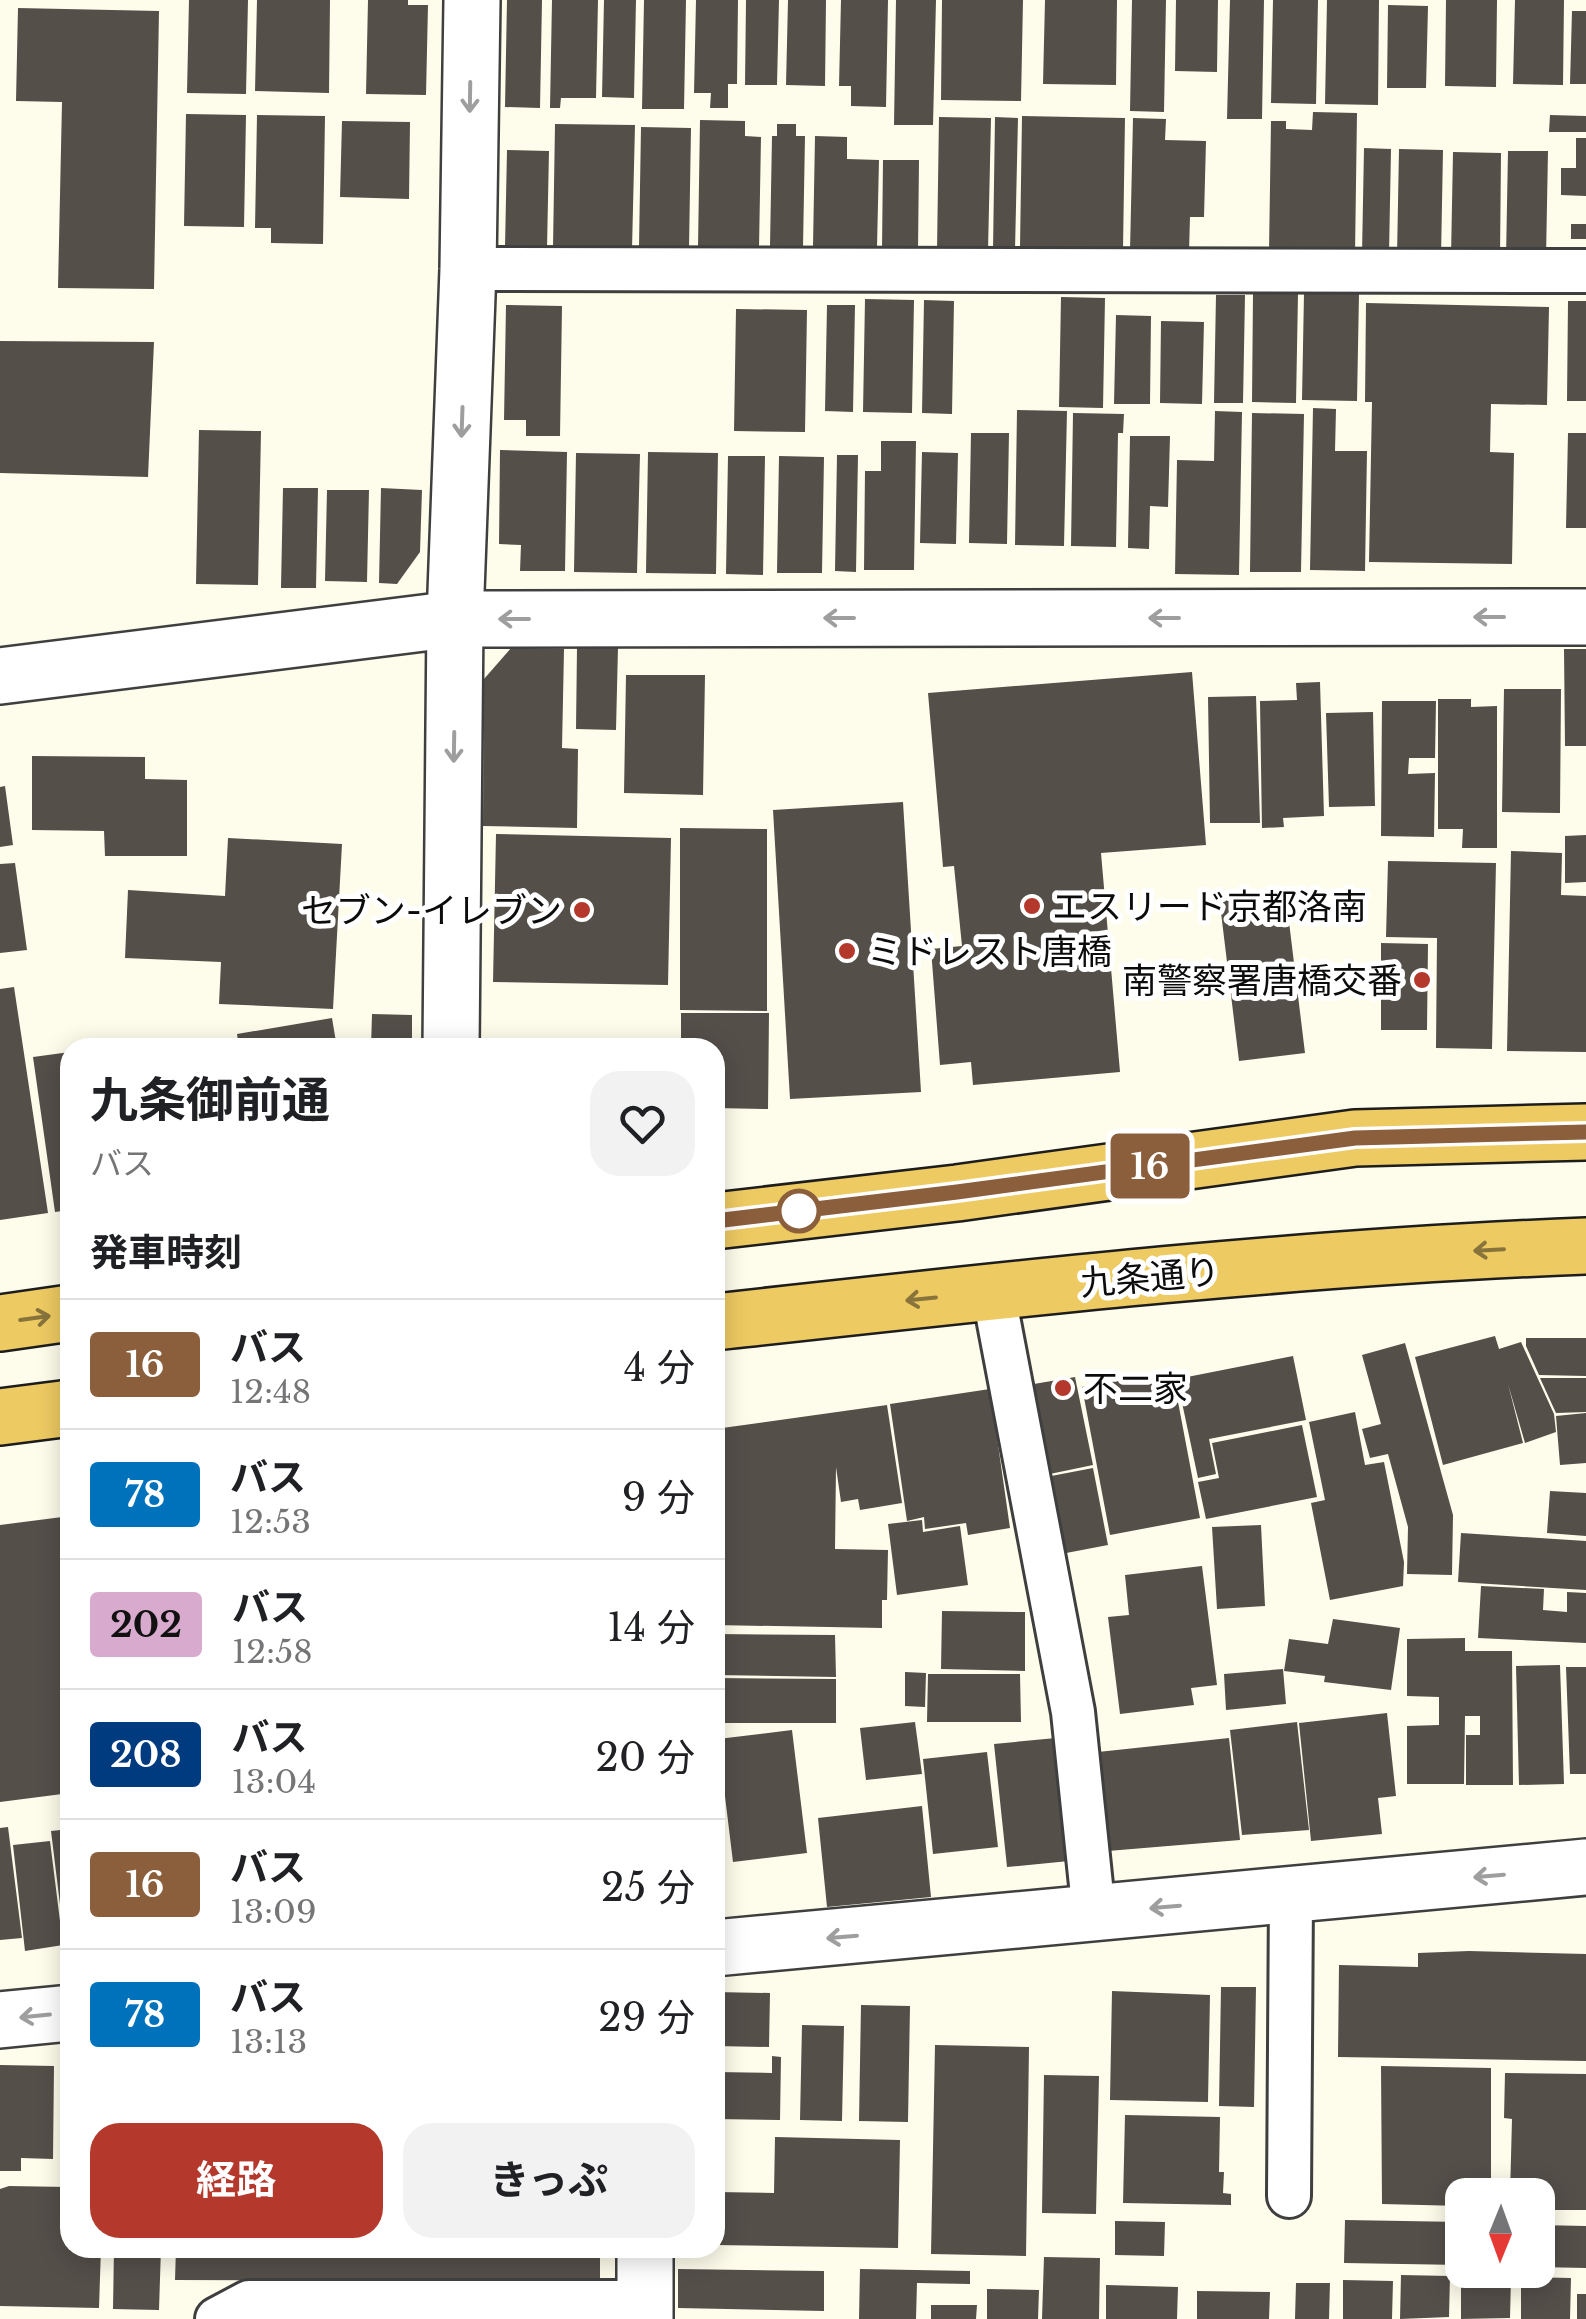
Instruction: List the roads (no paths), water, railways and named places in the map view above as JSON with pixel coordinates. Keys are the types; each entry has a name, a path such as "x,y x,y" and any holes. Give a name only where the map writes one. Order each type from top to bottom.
{"highway":[{"path":"725,1221 1355,1138 1586,1132"},
{"name":"九条通り","path":"725,1321 993,1291 1422,1254 1586,1246"},
{"path":"0,1322 60,1314"},
{"path":"0,1417 60,1409"}],"street":[{"path":"451,1038 455,619 468,269 472,0"},
{"path":"0,676 455,619 1586,617"},
{"path":"725,1947 1586,1867"},
{"path":"0,2020 60,2014"},
{"path":"645,2258 645,2310"}],"lane":[{"path":"468,269 1586,271"},
{"path":"993,1291 1073,1712 1094,1914"},
{"path":"1289,2196 1291,1895"},
{"path":"217,2319 248,2302 645,2310"}],"place":[{"name":"エスリード京都洛南","path":"1032,906"},
{"name":"セブン-イレブン","path":"582,910"},
{"name":"ミドレスト唐橋","path":"847,951"},
{"name":"南警察署唐橋交番","path":"1422,980"},
{"name":"不二家","path":"1063,1388"}]}
